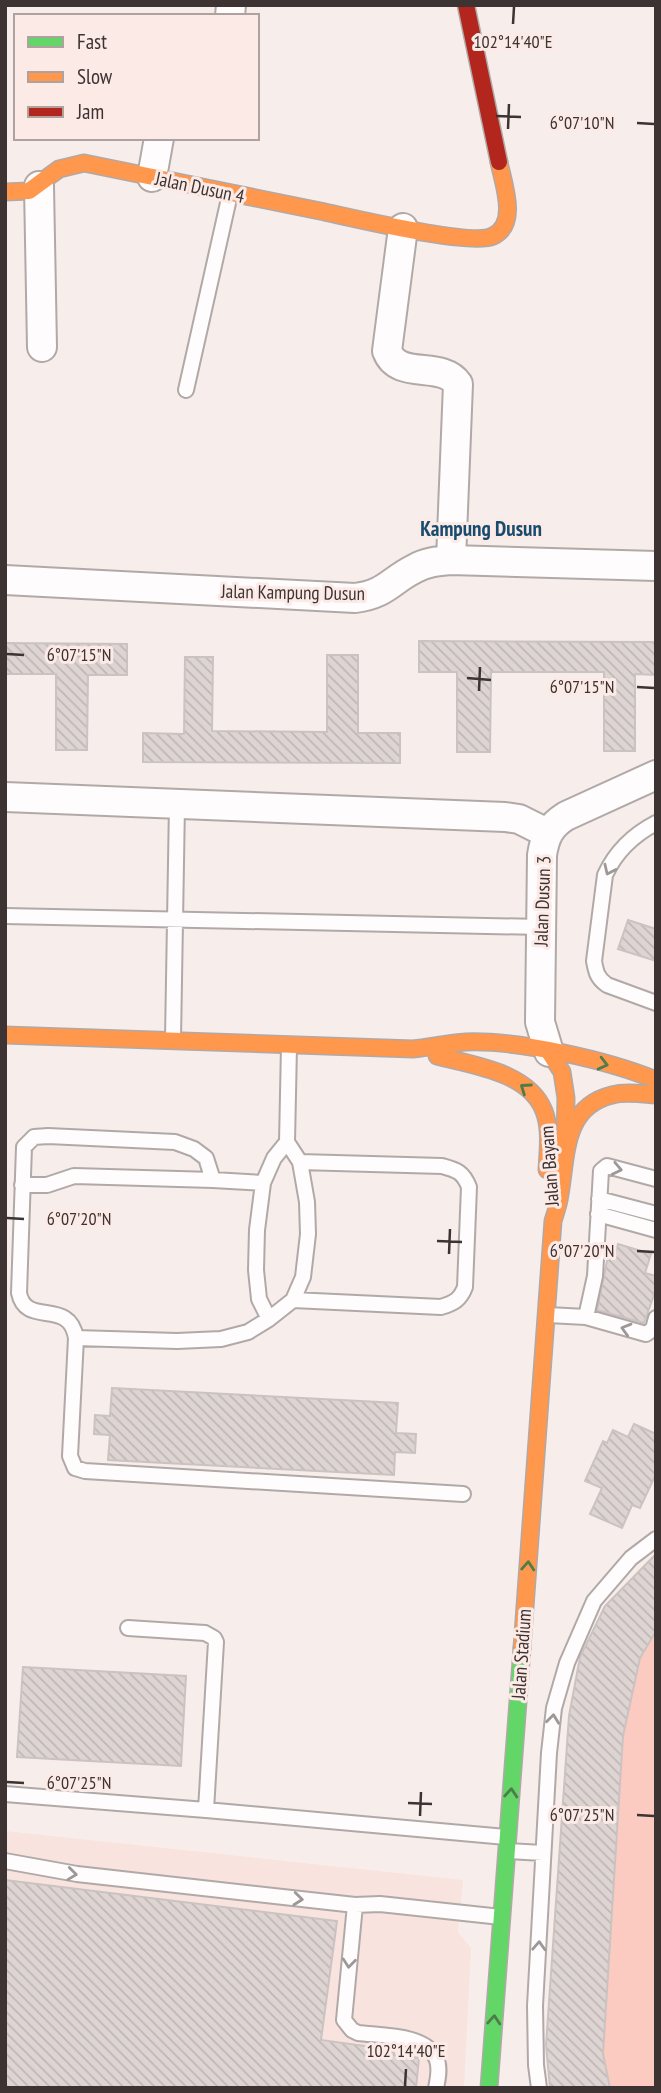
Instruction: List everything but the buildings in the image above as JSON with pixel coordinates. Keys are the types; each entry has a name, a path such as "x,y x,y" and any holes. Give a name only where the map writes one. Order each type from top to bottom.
{"street":[{"name":"Jalan Dusun 4","path":"5,192 27,192 55,172 69,165 84,163 402,228 484,239 495,236 504,226 507,204 466,5"},
{"path":"152,177 159,140"},
{"path":"39,186 42,347"},
{"path":"402,228 387,352 395,363 449,375 458,384 452,560"},
{"name":"Jalan Kampung Dusun","path":"5,580 355,597 371,596 413,569 431,562 452,560 656,566"},
{"name":"Jalan Dusun 3","path":"549,1052 540,1022 542,855 547,832 566,816 656,775"},
{"path":"5,797 505,817 519,819 547,832"},
{"name":"Jalan Bayam","path":"5,1035 413,1049 467,1042 512,1045 636,1072 656,1080"},
{"name":"Jalan Bayam","path":"413,1049 493,1072 533,1093 543,1108 548,1126 546,1191 553,1221"},
{"path":"549,1052 562,1072 566,1105 565,1148"},
{"name":"Jalan Bayam","path":"553,1221 561,1193 565,1148 575,1121 582,1111 599,1099 622,1094 656,1096"},
{"name":"Jalan Stadium","path":"489,2088 553,1221"}],"lane":[{"path":"186,390 230,193"},
{"path":"173,1041 177,804"},
{"path":"656,823 632,837 605,875 594,961 600,980 607,985 656,1003"},
{"path":"5,916 540,927"},
{"path":"76,1338 177,1341 221,1339 248,1332 293,1300 303,1277 308,1234 306,1189 300,1162 287,1142 289,1044"},
{"path":"213,1181 206,1158 194,1149 175,1142 48,1136 34,1137 24,1147 20,1300 29,1310 51,1313 68,1319 72,1324 76,1338 70,1456 75,1468 85,1471 463,1494"},
{"path":"269,1319 260,1299 256,1270 257,1230 263,1184 274,1158 287,1142"},
{"path":"293,1300 441,1307 461,1298 466,1278 469,1187 466,1177 456,1169 442,1166 300,1162"},
{"path":"586,1317 595,1276 601,1171 607,1166 656,1179"},
{"path":"22,1185 47,1185 74,1176 263,1184"},
{"path":"599,1199 656,1214"},
{"path":"598,1214 656,1230"},
{"path":"546,1314 586,1317 646,1334 651,1332 656,1318"},
{"path":"539,2088 535,2006 554,1707 567,1663 594,1601 631,1558 656,1539"},
{"path":"128,1628 205,1633 215,1638 206,1810"},
{"path":"5,1794 206,1810 507,1844 543,1853"},
{"path":"5,1861 77,1874 355,1905 380,1904 501,1917"},
{"path":"355,1905 344,2020 358,2033 415,2040 424,2045 437,2061 439,2071 436,2088"}],"shaded area":[{"path":"656,1558 656,2088 550,2088 546,2045 569,1716 581,1655 605,1606 643,1566"},
{"path":"5,1831 463,1880 458,1932 471,1948 464,2088 5,2088"}],"traffic: fast":[{"path":"489,2088 522,1648"}],"traffic: slow":[{"path":"5,192 29,191 59,169 84,163 410,230 461,238 481,238 493,236 501,230 505,222 506,191 499,162"},
{"path":"5,1035 413,1049 487,1042 562,1053 613,1065 656,1080"},
{"path":"549,1052 562,1072 566,1098 565,1144"},
{"path":"437,1056 498,1072 526,1087 537,1098 548,1125 547,1170"},
{"path":"522,1648 553,1221 570,1134 584,1110 596,1101 623,1093 656,1095"}],"traffic: jam":[{"path":"466,5 499,162"}],"district":[{"name":"Kampung Dusun","path":"481,529"}]}
